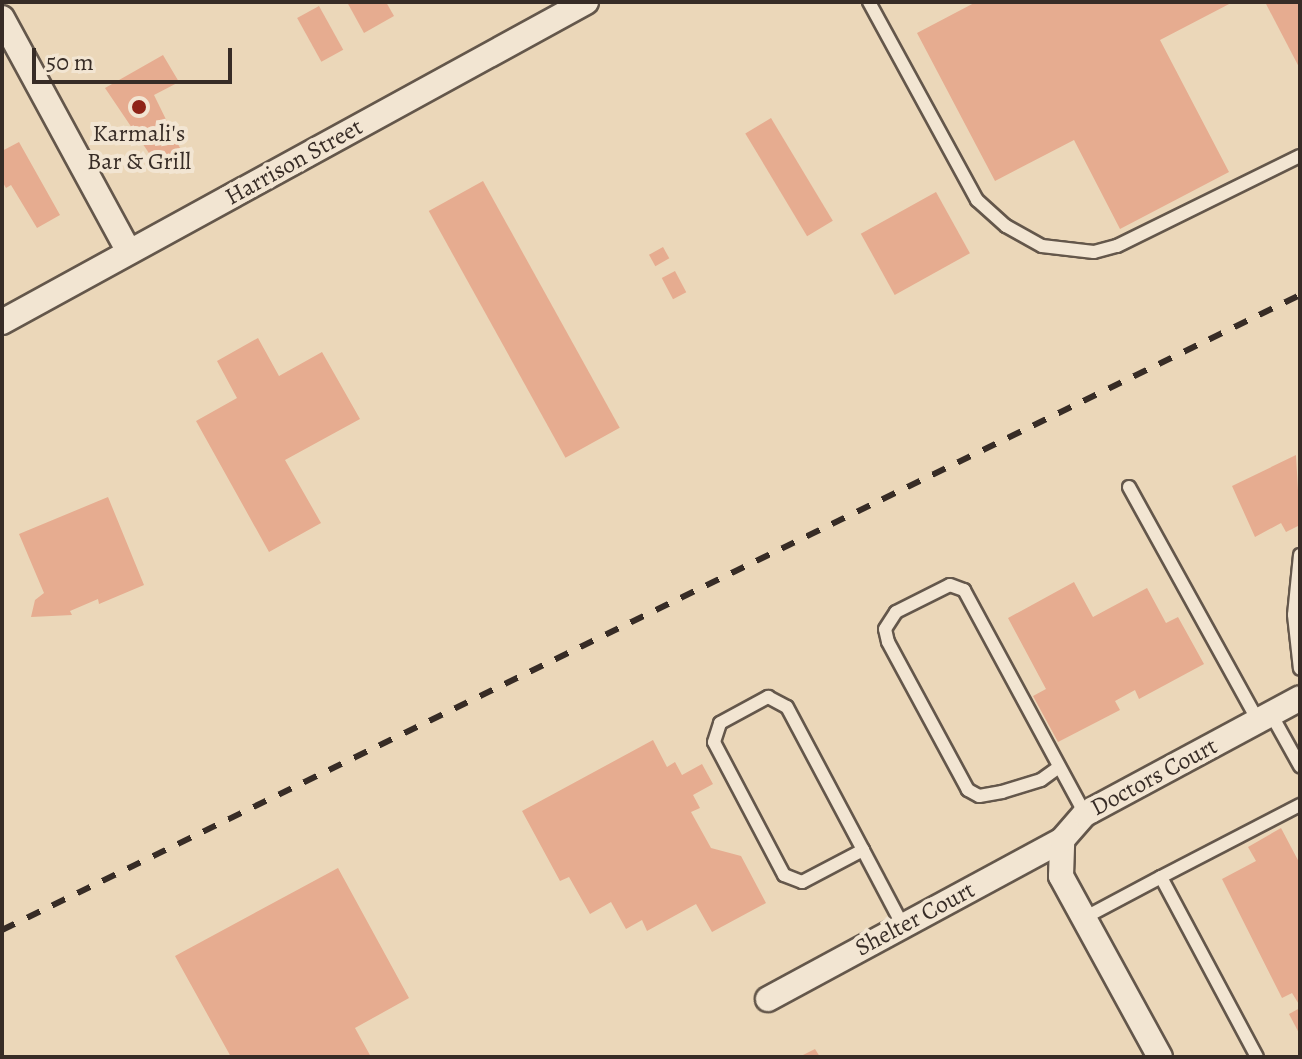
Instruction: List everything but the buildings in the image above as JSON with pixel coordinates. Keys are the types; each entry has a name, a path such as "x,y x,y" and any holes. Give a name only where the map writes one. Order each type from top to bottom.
{"street":[{"name":"Harrison Street","path":"2,322 586,2"},
{"path":"2,18 129,252"},
{"name":"Doctors Court","path":"1062,840 1085,814 1300,698"},
{"path":"1062,840 1061,876 1160,1057"},
{"name":"Shelter Court","path":"768,999 1062,840"}],"lane":[{"path":"869,2 977,200 1006,226 1042,246 1094,252 1117,246 1300,156"},
{"path":"1129,487 1264,717 1300,766"},
{"path":"1300,555 1294,615 1300,669"},
{"path":"1059,767 1041,780 1002,792 979,796 968,790 888,642 885,629 896,612 950,585 964,590 1085,814"},
{"path":"863,850 802,882 784,875 714,742 720,723 768,697 787,707 863,850 903,926"},
{"path":"1084,918 1300,805"},
{"path":"1161,877 1257,1057"}],"railway":[{"path":"2,930 1300,295"}],"place":[{"name":"Karmali's Bar & Grill","path":"139,107"}]}
